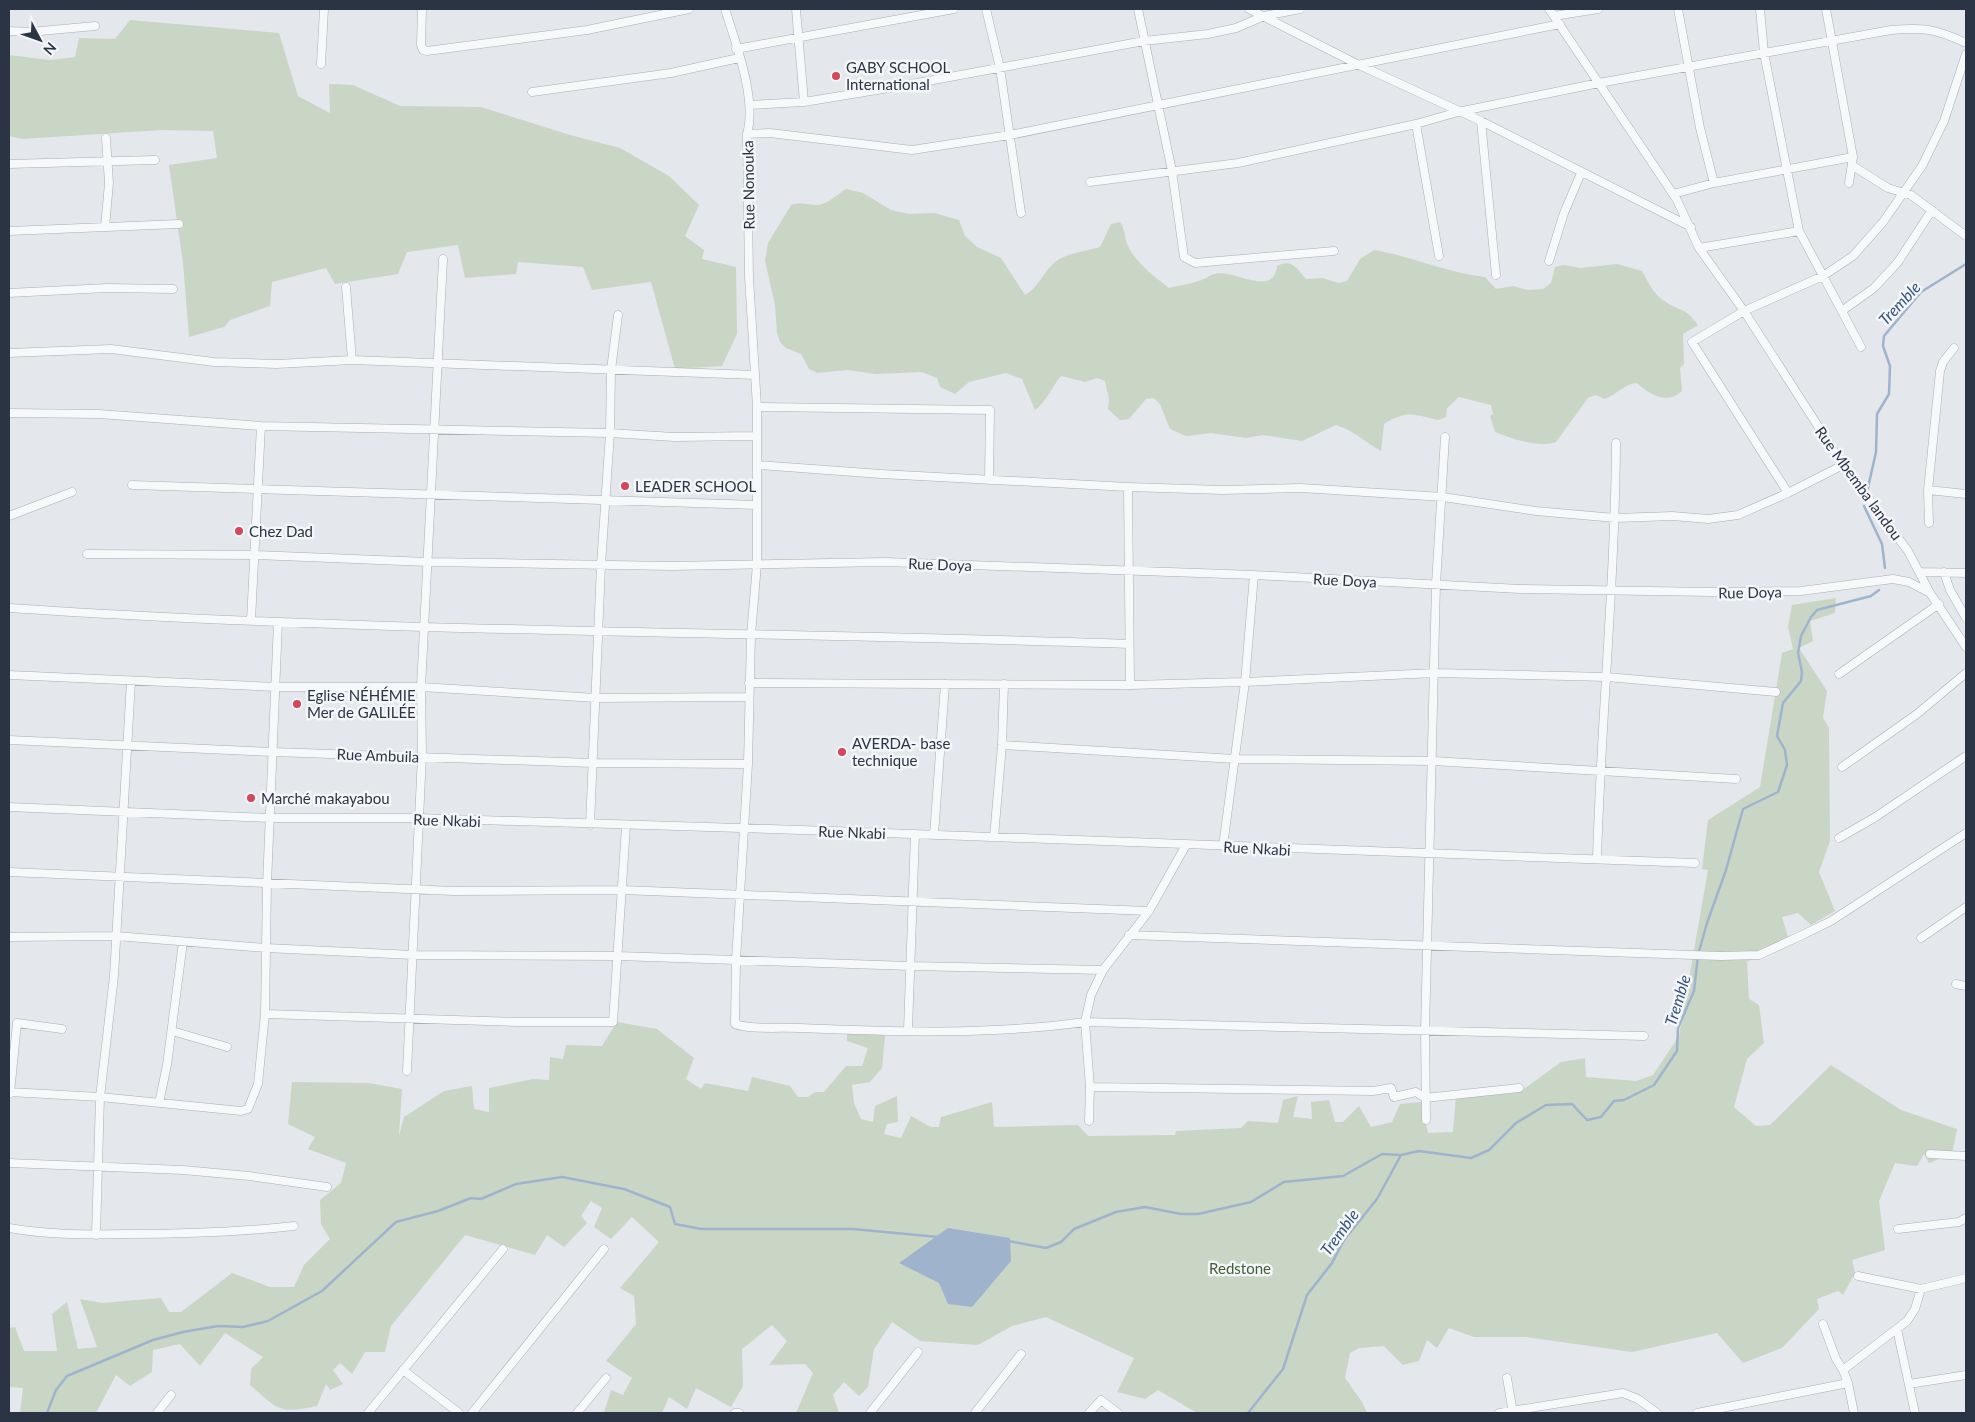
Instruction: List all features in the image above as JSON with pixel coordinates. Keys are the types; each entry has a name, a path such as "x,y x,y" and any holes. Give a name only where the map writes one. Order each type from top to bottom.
{"street":[{"path":"321,64 324,9"},
{"path":"422,9 422,45 423,50 426,50 587,30 689,9"},
{"name":"Rue Nonouka","path":"725,9 750,106 751,120 747,134 750,277 757,407 756,564 751,634 745,830 736,960 734,1022 737,1025 908,1030"},
{"path":"796,9 804,102"},
{"path":"736,49 954,9"},
{"path":"986,9 1000,68 1021,213"},
{"path":"1138,9 1172,172 1182,253 1187,260 1196,263 1334,251"},
{"path":"1249,9 1357,64 1481,121 1691,227"},
{"path":"750,106 804,102 1144,41 1208,34 1236,28 1264,16 1300,9"},
{"name":"Rue Mbemba landou","path":"1549,9 1673,194 1691,227 1699,248 1744,311 1843,465 1908,551 1921,572 1930,593 1966,647"},
{"path":"1554,16 1598,9"},
{"path":"1678,9 1714,183"},
{"path":"1760,9 1764,53 1800,231 1861,347"},
{"path":"1826,9 1853,157 1849,183"},
{"path":"747,134 770,133 912,150 1010,135 1560,24"},
{"path":"9,31 30,32 95,26"},
{"path":"1090,182 1238,163 1416,124 1458,112 1599,83 1891,30 1913,28 1939,30 1966,43"},
{"path":"1788,493 1692,346 1692,342 1744,311 1823,276 1853,256 1883,222 1922,166 1944,121 1966,54"},
{"path":"532,92 671,73 739,58"},
{"path":"1481,121 1496,275"},
{"path":"1416,124 1438,256"},
{"path":"105,227 109,183 106,138"},
{"path":"1673,194 1714,183 1853,157"},
{"path":"9,164 155,160"},
{"path":"1853,166 1888,188 1911,195 1966,236"},
{"path":"1549,261 1564,213 1581,173"},
{"path":"1843,310 1874,288 1898,262 1932,210"},
{"path":"9,231 179,224"},
{"path":"1699,248 1800,231"},
{"path":"408,1071 422,756 421,687 443,259"},
{"path":"346,287 352,360"},
{"path":"9,293 108,288 174,289"},
{"path":"590,825 600,629 601,565 610,432 611,370 618,315"},
{"path":"1929,523 1928,490 1940,372 1943,362 1954,348"},
{"path":"9,353 111,349 214,362 277,364 352,360 438,365 526,366 755,375"},
{"path":"757,407 990,410 989,480"},
{"path":"9,413 100,414 261,426 610,432 674,437 757,436"},
{"path":"251,620 256,555 261,426"},
{"path":"1426,1120 1426,1031 1432,855 1436,584 1443,497 1445,437"},
{"path":"1597,859 1599,770 1607,677 1615,518 1616,443"},
{"path":"757,464 989,480 1128,487 1224,490 1301,488 1443,497 1536,511 1615,518 1673,516 1708,519 1732,517 1788,493 1843,465"},
{"path":"132,485 606,501 757,504"},
{"path":"1128,487 1130,685"},
{"path":"1928,490 1966,494"},
{"path":"9,506 10,516 72,492"},
{"name":"Rue Doya","path":"87,554 256,555 428,562 672,566 886,562 1254,575 1520,589 1611,591 1765,593 1836,588 1893,579 1908,582 1930,593"},
{"path":"1921,572 1966,573"},
{"path":"1944,572 1950,590 1966,618"},
{"path":"1223,846 1245,682 1254,575"},
{"path":"1839,674 1939,604"},
{"path":"9,608 126,616 425,628 600,629 900,636 1129,644"},
{"path":"62,1029 17,1023 9,1092 248,1109 258,1084 265,1014 267,884 278,622"},
{"path":"1842,767 1917,714 1966,672"},
{"path":"749,683 1130,685 1245,682 1435,673 1607,677 1776,692"},
{"path":"9,675 276,687 421,687 596,698 749,697"},
{"path":"96,1235 100,1098 111,1004 131,680"},
{"path":"934,835 945,684"},
{"path":"994,837 1002,745 1004,684"},
{"name":"Rue Ambuila","path":"9,740 273,752 594,763 748,764"},
{"path":"1002,745 1235,759 1433,760 1736,779"},
{"path":"1839,838 1874,818 1966,756"},
{"name":"Rue Nkabi","path":"9,807 122,810 270,818 418,818 915,834 1432,855 1695,862"},
{"path":"265,1014 612,1022 614,1020 624,890 626,826"},
{"path":"1129,935 1721,956 1759,955 1831,920 1966,833"},
{"path":"915,834 908,1030 1043,1028 1085,1022 1644,1036"},
{"path":"1089,1121 1090,1086 1085,1022 1091,994 1103,970 1149,911 1186,845"},
{"path":"9,872 267,884 505,891 624,890 1149,911"},
{"path":"1921,938 1966,907"},
{"path":"9,936 116,936 266,948 413,955 618,956 910,966 1103,970"},
{"path":"159,1103 172,1031 183,942"},
{"path":"1956,984 1966,986"},
{"path":"172,1031 227,1047"},
{"path":"1090,1086 1373,1092 1384,1088 1391,1088 1394,1097 1416,1092 1425,1098 1519,1088"},
{"path":"1930,1154 1966,1156"},
{"path":"9,1163 249,1176 327,1187"},
{"path":"1898,1229 1959,1222 1966,1218"},
{"path":"9,1228 39,1234 96,1235 237,1232 294,1226"},
{"path":"368,1413 503,1249"},
{"path":"472,1413 604,1249"},
{"path":"1858,1276 1921,1289 1966,1278"},
{"path":"1843,1370 1897,1329 1912,1315 1921,1289"},
{"path":"1823,1324 1836,1359 1848,1383 1854,1413"},
{"path":"1897,1329 1915,1413"},
{"path":"870,1413 918,1352"},
{"path":"976,1413 1021,1354"},
{"path":"403,1370 459,1413"},
{"path":"1909,1384 1966,1375"},
{"path":"577,1413 606,1378"},
{"path":"1508,1378 1513,1412"},
{"path":"1698,1413 1848,1383"},
{"path":"1499,1413 1623,1393 1638,1399 1656,1413"},
{"path":"157,1413 171,1395"},
{"path":"1089,1413 1102,1400 1118,1413"}],"green space":[{"path":"130,20 279,33 298,96 330,113 329,84 353,85 400,106 481,107 570,135 620,148 669,176 699,205 685,236 704,250 702,259 736,267 737,334 722,366 675,369 651,282 592,290 583,267 518,262 516,274 465,278 458,245 407,252 398,274 335,284 326,268 272,282 270,306 230,320 224,327 189,337 183,263 169,165 217,158 213,131 161,130 22,139 9,136 9,55 50,60 75,57 79,38 115,39"},
{"path":"846,189 863,193 891,210 909,214 934,213 959,220 965,236 977,247 1001,258 1025,295 1034,288 1055,262 1071,254 1100,247 1111,224 1120,222 1127,245 1137,260 1169,288 1222,273 1252,280 1268,280 1274,276 1277,266 1287,263 1297,268 1306,279 1322,278 1339,283 1347,281 1360,259 1374,250 1457,272 1485,277 1496,289 1513,286 1528,290 1543,289 1551,283 1555,267 1564,265 1580,268 1617,264 1642,271 1659,297 1685,312 1698,325 1683,334 1684,364 1680,368 1682,391 1670,397 1659,397 1637,383 1628,385 1604,399 1596,395 1588,398 1556,442 1549,444 1517,440 1495,432 1490,416 1493,414 1491,405 1459,397 1447,408 1446,417 1438,420 1410,414 1398,417 1384,424 1381,451 1354,433 1336,425 1302,441 1263,435 1246,438 1211,433 1186,436 1170,429 1160,404 1154,398 1146,399 1129,419 1120,420 1108,409 1109,399 1105,381 1097,378 1085,382 1061,376 1046,399 1035,410 1022,379 1006,373 969,382 955,394 940,387 937,378 922,372 876,374 848,370 817,373 809,369 801,354 786,348 780,342 777,333 775,305 765,261 768,243 791,205 798,203 822,204"},
{"name":"Redstone","path":"1836,598 1835,613 1810,621 1813,641 1799,648 1827,691 1823,718 1829,728 1830,841 1819,872 1835,911 1811,925 1798,913 1782,917 1789,940 1747,962 1749,999 1759,1005 1764,1043 1747,1059 1734,1107 1756,1126 1770,1125 1831,1065 1901,1110 1957,1129 1952,1154 1929,1163 1924,1154 1917,1166 1895,1163 1879,1201 1885,1250 1852,1260 1855,1273 1843,1295 1838,1291 1817,1299 1819,1309 1782,1348 1743,1363 1717,1333 1632,1352 1526,1337 1474,1337 1449,1328 1437,1348 1427,1340 1419,1361 1403,1365 1384,1346 1359,1348 1350,1353 1345,1378 1362,1402 1367,1413 1197,1413 1158,1390 1145,1399 1117,1392 1134,1358 1046,1317 1012,1326 978,1345 920,1341 892,1322 874,1349 868,1387 859,1396 844,1382 833,1395 839,1413 796,1413 813,1373 805,1364 769,1365 787,1341 772,1325 742,1349 743,1386 731,1407 696,1388 687,1409 669,1397 662,1413 604,1413 611,1390 623,1395 632,1378 606,1361 636,1324 634,1296 620,1288 659,1242 632,1217 611,1239 594,1227 602,1208 591,1201 581,1216 587,1223 564,1247 547,1235 535,1255 465,1235 391,1326 385,1352 365,1352 352,1374 340,1363 333,1370 343,1384 330,1390 326,1384 317,1406 294,1410 280,1408 267,1400 250,1385 251,1369 263,1357 225,1333 200,1366 180,1344 153,1350 152,1372 130,1386 116,1375 96,1413 20,1413 23,1388 9,1387 9,1328 15,1327 24,1351 57,1351 52,1314 67,1302 78,1349 97,1347 80,1299 102,1303 161,1298 169,1312 181,1312 232,1273 270,1287 294,1287 304,1265 330,1239 321,1224 320,1200 341,1183 346,1163 308,1149 315,1137 288,1124 292,1082 369,1083 402,1089 399,1136 404,1117 444,1091 472,1086 474,1109 489,1112 489,1088 533,1079 549,1080 550,1057 563,1059 566,1045 602,1046 617,1022 657,1029 694,1058 686,1079 701,1089 705,1083 748,1091 752,1077 790,1086 798,1097 808,1097 815,1092 824,1092 846,1066 862,1066 868,1048 847,1041 847,1029 876,1031 885,1036 882,1068 870,1082 852,1085 854,1103 861,1119 873,1122 875,1106 897,1096 898,1122 887,1124 884,1134 901,1138 911,1116 931,1127 939,1127 941,1117 992,1102 994,1127 1078,1125 1088,1136 1175,1135 1176,1131 1241,1128 1248,1121 1278,1123 1283,1100 1298,1096 1293,1117 1312,1119 1311,1102 1329,1100 1335,1122 1343,1122 1359,1106 1371,1127 1392,1122 1400,1104 1421,1102 1428,1133 1453,1132 1456,1095 1520,1092 1561,1062 1585,1058 1586,1077 1636,1081 1653,1075 1679,1036 1708,870 1702,869 1708,820 1760,787 1782,653 1793,649 1788,627 1792,605"}],"water":[{"path":"948,1228 1010,1238 1011,1261 972,1307 948,1304 939,1283 899,1263"}],"waterway":[{"name":"Tremble","path":"1867,492 1876,452 1877,414 1889,394 1890,366 1883,346 1884,336 1921,292 1966,264"},
{"name":"Tremble","path":"1864,506 1882,544 1885,568"},
{"name":"Tremble","path":"1248,1413 1283,1369 1307,1295 1332,1263 1344,1240 1377,1199 1401,1155 1419,1151 1471,1158 1489,1150 1516,1123 1546,1105 1572,1104 1587,1120 1601,1117 1614,1101 1624,1100 1654,1085 1677,1051 1678,1028 1694,991 1698,955 1726,870 1743,809 1778,792 1787,765 1785,750 1777,736 1783,703 1801,681 1802,672 1798,653 1801,636 1817,610 1871,596 1879,590"},
{"path":"1008,1241 1046,1248 1061,1242 1074,1229 1116,1212 1145,1207 1181,1214 1198,1214 1251,1202 1284,1182 1343,1176 1382,1154 1401,1155"},
{"path":"47,1413 56,1390 67,1376 153,1340 183,1332 218,1326 243,1327 268,1321 322,1291 396,1222 438,1211 471,1198 481,1199 516,1184 562,1177 624,1189 670,1207 675,1224 701,1229 853,1229 938,1237"}],"place":[{"name":"GABY SCHOOL International","path":"836,76"},
{"name":"LEADER SCHOOL","path":"625,486"},
{"name":"Chez Dad","path":"239,531"},
{"name":"Eglise NÉHÉMIE Mer de GALILÉE","path":"297,704"},
{"name":"AVERDA- base technique","path":"842,752"},
{"name":"Marché makayabou","path":"251,798"}]}
